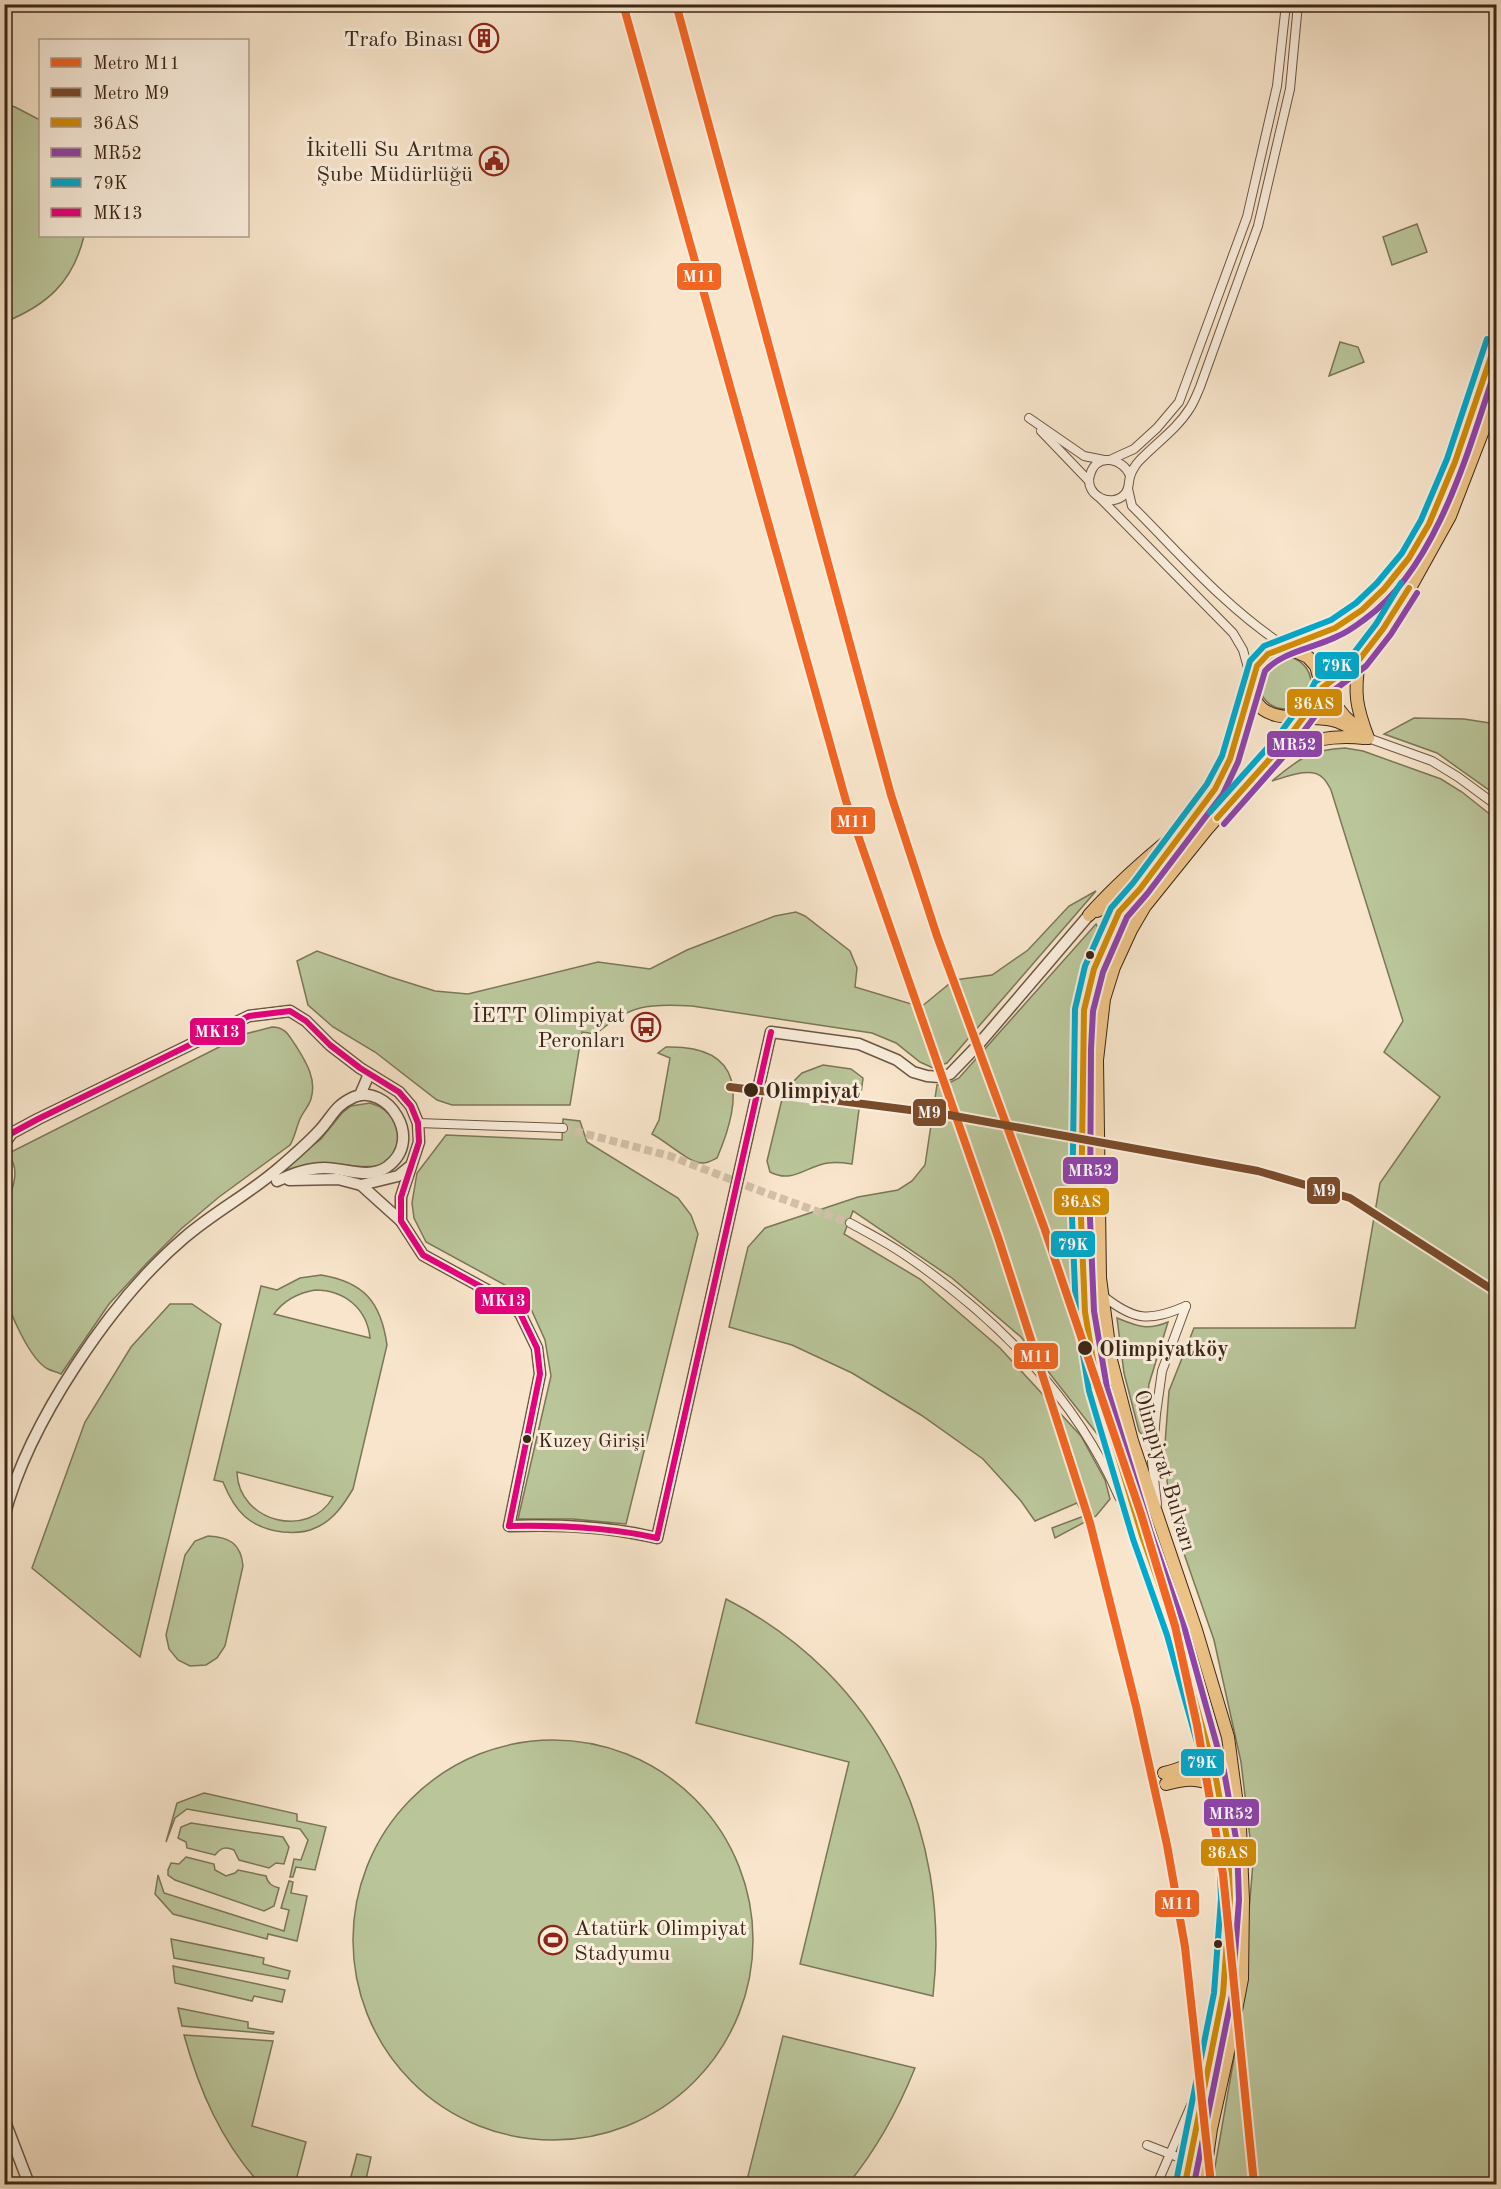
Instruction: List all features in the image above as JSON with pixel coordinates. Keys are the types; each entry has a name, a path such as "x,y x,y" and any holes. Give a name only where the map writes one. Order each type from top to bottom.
{"main road":[{"path":"1368,738 1340,722 1303,716 1288,719 1266,710 1257,703 1252,683 1257,666 1268,654 1335,628 1362,610 1384,589 1409,558 1429,524 1455,462 1497,342"},
{"path":"1303,716 1317,699 1322,688 1359,660 1410,588 1450,516 1497,397"},
{"path":"1286,647 1308,657 1316,666 1322,688 1345,717 1368,738"},
{"path":"1359,660 1355,688 1357,710 1368,738"},
{"name":"Olimpiyat Bulvarı","path":"1185,2184 1223,1994 1230,1899 1228,1844 1208,1747 1176,1632 1142,1536 1098,1390 1085,1312 1080,1145 1084,1010 1094,969 1119,912 1140,889 1215,789 1230,759 1252,683"},
{"name":"Olimpiyat Bulvarı","path":"1203,2184 1242,1979 1243,1900 1240,1827 1228,1737 1196,1630 1132,1441 1111,1360 1101,1294 1097,1060 1104,999 1114,967 1145,906 1207,829 1275,753 1303,716"},
{"path":"1275,753 1325,737 1368,738"},
{"path":"1089,915 1137,864 1188,825"},
{"path":"1089,915 1166,878"},
{"path":"1089,915 1100,914 1109,919 1112,927"},
{"path":"1208,1747 1196,1762 1165,1778 1199,1779 1217,1785"}],"street":[{"path":"1089,482 1093,468 1134,449 1157,428 1179,402 1247,217 1277,86 1286,4"},
{"path":"1286,647 1256,628 1216,591 1132,506 1128,489 1130,476 1138,462 1169,434 1190,409 1203,380 1258,226 1290,89 1299,4"},
{"path":"1130,476 1123,465 1084,456 1029,418 1089,482 1100,498 1233,633 1243,651 1252,683"},
{"path":"1100,498 1113,500 1124,495 1128,489"},
{"path":"1368,738 1432,761 1497,805"},
{"path":"277,1181 338,1179 361,1185 401,1221 423,1255 495,1295 520,1313 537,1348 540,1374 509,1526 592,1527 657,1538 771,1032 859,1044 890,1057 913,1072 927,1077 950,1074 978,1045 1089,915"},
{"path":"4,1144 12,1133 38,1119 249,1016 290,1011 306,1021 330,1045 369,1074 399,1092 411,1106 418,1123 419,1142 409,1167 402,1197 401,1221"},
{"path":"360,1095 369,1074"},
{"path":"4,1517 23,1461 53,1405 114,1311 184,1238 258,1186 321,1130 336,1107 360,1095 377,1098 398,1116 404,1129 403,1144 396,1160 385,1168 372,1173 326,1168 302,1171 258,1186"},
{"path":"418,1123 563,1128"},
{"path":"361,1185 398,1176 409,1167"},
{"path":"850,1223 903,1253 945,1283 1000,1330 1055,1392 1079,1425 1107,1469 1119,1497"},
{"path":"1101,1294 1121,1310 1153,1318 1186,1306 1162,1371 1156,1414 1152,1462 1160,1528"},
{"path":"1157,2184 1206,2073"},
{"path":"4,2119 29,2184"},
{"path":"1147,2145 1206,2168"}],"green space":[{"path":"4,104 39,119 39,237 84,237 73,266 56,290 34,308 5,322"},
{"path":"1417,224 1427,252 1392,265 1383,237"},
{"path":"1340,342 1358,347 1364,362 1329,376"},
{"path":"1285,657 1295,659 1303,665 1309,673 1311,683 1309,693 1303,701 1295,707 1285,709 1275,707 1267,701 1261,693 1259,683 1261,673 1267,665 1275,659"},
{"path":"1414,718 1464,719 1496,724 1496,795 1437,753 1384,734"},
{"path":"1345,748 1363,751 1441,779 1462,792 1496,819 1496,2184 1212,2184 1239,2029 1253,1863 1241,1762 1214,1640 1172,1519 1164,1457 1169,1391 1194,1328 1355,1328 1380,1183 1440,1097 1384,1052 1403,1021 1330,788 1323,778 1312,773 1272,781 1305,757 1322,751"},
{"path":"1096,891 947,1063 933,1068 920,1062 896,1043 872,1033 692,1006 651,1006 619,1017 596,1034 582,1032 570,1105 452,1105 437,1100 375,1052 333,1027 308,1005 297,961 317,951 435,991 468,994 598,962 650,969 687,950 775,916 796,912 805,916 850,951 857,968 855,987 921,1007 954,980 992,975 1028,950 1069,906"},
{"path":"1096,924 1099,930 1077,1005 1073,1041 1072,1160 1077,1288 1089,1375 1109,1449 1021,1337 952,1278 853,1211 844,1234 920,1279 1000,1348 1081,1436 1105,1480 1110,1499 1096,1516 1055,1538 1052,1528 1084,1516 1077,1503 1035,1521 1021,1501 983,1459 921,1415 852,1373 792,1345 729,1327 748,1247 765,1228 858,1197 898,1190 912,1181 925,1165 937,1085 945,1085 959,1078"},
{"path":"272,1027 284,1030 289,1036 300,1052 312,1078 310,1102 300,1119 290,1145 219,1197 181,1229 146,1264 109,1304 61,1374 48,1369 34,1356 28,1346 11,1312 5,1293 4,1219 15,1179 13,1163 9,1156 11,1152 245,1034"},
{"path":"666,1047 692,1049 712,1055 724,1066 731,1080 733,1097 731,1116 717,1158 709,1162 692,1160 652,1134 659,1120 670,1058 658,1053"},
{"path":"823,1065 851,1069 863,1078 852,1164 828,1163 786,1176 770,1172 767,1161 784,1091 802,1073"},
{"path":"370,1103 387,1112 397,1127 397,1144 393,1155 386,1162 368,1167 313,1164 294,1167 276,1174 321,1139 342,1113 351,1106"},
{"path":"563,1119 580,1121 587,1142 678,1198 691,1215 698,1234 626,1524 573,1519 518,1519 551,1376 545,1340 531,1309 505,1285 426,1242 414,1218 412,1203 417,1173 446,1135 562,1140"},
{"path":"321,1275 336,1278 359,1289 375,1306 387,1345 353,1489 333,1517 321,1525 303,1532 283,1532 261,1527 245,1517 233,1502 223,1482 214,1480 261,1286 277,1290 300,1278","holes":["315,1290 335,1293 352,1303 364,1318 370,1338 274,1314 292,1298","237,1472 333,1497 322,1510 308,1518 293,1521 277,1520 262,1513 249,1503 241,1490"]},
{"path":"170,1304 192,1304 221,1324 140,1657 32,1568 85,1422 131,1347"},
{"path":"1117,1318 1148,1327 1168,1322 1149,1384 1143,1436 1139,1431 1124,1373"},
{"path":"208,1536 222,1538 233,1543 240,1552 243,1566 225,1646 217,1658 206,1665 190,1666 178,1660 169,1649 166,1635 185,1555 195,1541"},
{"path":"726,1599 779,1631 825,1670 863,1714 894,1764 916,1817 930,1874 936,1934 933,1996 800,1964 849,1762 696,1723"},
{"name":"Atatürk Olimpiyat Stadyumu","path":"553,1740 592,1744 630,1755 680,1785 708,1813 738,1863 749,1901 753,1940 749,1979 738,2017 708,2067 680,2095 630,2125 592,2136 553,2140 514,2136 476,2125 426,2095 398,2067 368,2017 357,1979 353,1940 357,1901 368,1863 398,1813 426,1785 476,1755 514,1744"},
{"path":"204,1793 297,1814 297,1821 326,1827 315,1870 296,1867 293,1877 290,1877 294,1859 301,1860 308,1840 300,1829 187,1809 175,1818 166,1842 177,1803"},
{"path":"191,1823 283,1837 289,1847 284,1864 276,1863 269,1868 239,1860 234,1850 228,1848 221,1849 215,1855 187,1848 186,1842 178,1838 181,1827"},
{"path":"186,1857 214,1864 215,1870 226,1876 238,1870 266,1876 271,1884 279,1888 274,1906 264,1911 175,1880 168,1875 171,1863 179,1864"},
{"path":"158,1875 164,1893 284,1931 289,1910 281,1908 289,1881 293,1882 291,1893 307,1896 297,1941 268,1934 267,1939 173,1914 155,1894"},
{"path":"171,1939 264,1958 263,1964 290,1971 288,1979 174,1958"},
{"path":"173,1966 285,1990 282,2002 254,1996 252,2001 175,1983"},
{"path":"178,2008 248,2022 248,2028 274,2032 273,2034 182,2026"},
{"path":"184,2035 273,2041 252,2126 306,2142 295,2184 260,2184 246,2168 223,2132 204,2095"},
{"path":"783,2036 915,2068 886,2129 848,2184 746,2184"},
{"path":"357,2154 371,2157 365,2184 349,2184"}],"tunnel":[{"path":"563,1128 670,1156 850,1223"}],"metro line":[{"name":"M11","path":"623,4 846,801 998,1237 1090,1523 1136,1706 1167,1845 1185,1947 1211,2184"},
{"name":"M11","path":"676,4 891,795 937,936 1044,1227 1141,1514 1175,1626 1197,1725 1223,1874 1254,2184"},
{"name":"M9","path":"730,1087 949,1115 1258,1171 1350,1198 1496,1292"}],"transit line":[{"name":"79K","path":"1176,2182 1214,1993 1221,1899 1219,1845 1206,1775 1167,1635 1133,1539 1089,1391 1076,1312 1072,1218 1075,1009 1085,966 1111,908 1133,883 1207,784 1222,756 1250,661 1264,646 1331,620 1356,603 1377,583 1402,553 1421,520 1447,459 1487,339"},
{"name":"36AS","path":"1185,2184 1223,1994 1230,1899 1228,1844 1215,1773 1176,1632 1142,1536 1098,1390 1085,1312 1081,1218 1084,1010 1094,969 1119,912 1140,889 1215,789 1230,759 1257,666 1268,654 1335,628 1362,610 1384,589 1409,558 1429,524 1455,462 1496,342"},
{"name":"MR52","path":"1194,2184 1232,1995 1239,1900 1237,1844 1224,1771 1185,1630 1151,1533 1107,1388 1094,1311 1090,1218 1093,1011 1103,972 1127,917 1223,794 1238,762 1265,671 1281,659 1329,640 1356,626 1390,597 1412,570 1431,538 1462,469 1496,368"},
{"name":"79K","path":"1210,812 1278,736 1309,694 1315,682 1353,654 1376,624 1401,583"},
{"name":"36AS","path":"1217,818 1285,742 1317,699 1322,688 1359,660 1383,629 1409,588"},
{"name":"MR52","path":"1224,824 1292,747 1329,694 1366,666 1391,634 1417,593"},
{"name":"MK13","path":"4,1143 12,1133 38,1119 249,1016 290,1011 306,1021 330,1045 360,1068 399,1092 411,1106 418,1123 419,1142 401,1197 401,1221 423,1255 496,1295 520,1313 537,1348 540,1374 509,1526"},
{"name":"MK13","path":"657,1538 771,1032"},
{"name":"MK13","path":"509,1526 583,1528 620,1531 657,1538"}],"place":[{"name":"Trafo Binası","path":"484,38"},
{"name":"İkitelli Su Arıtma Şube Müdürlüğü","path":"494,161"},
{"name":"İETT Olimpiyat Peronları","path":"646,1027"},
{"name":"Olimpiyat","path":"751,1090"},
{"name":"Olimpiyatköy","path":"1085,1348"},
{"name":"Kuzey Girişi","path":"527,1439"},
{"name":"Atatürk Olimpiyat Stadyumu","path":"553,1940"}]}
